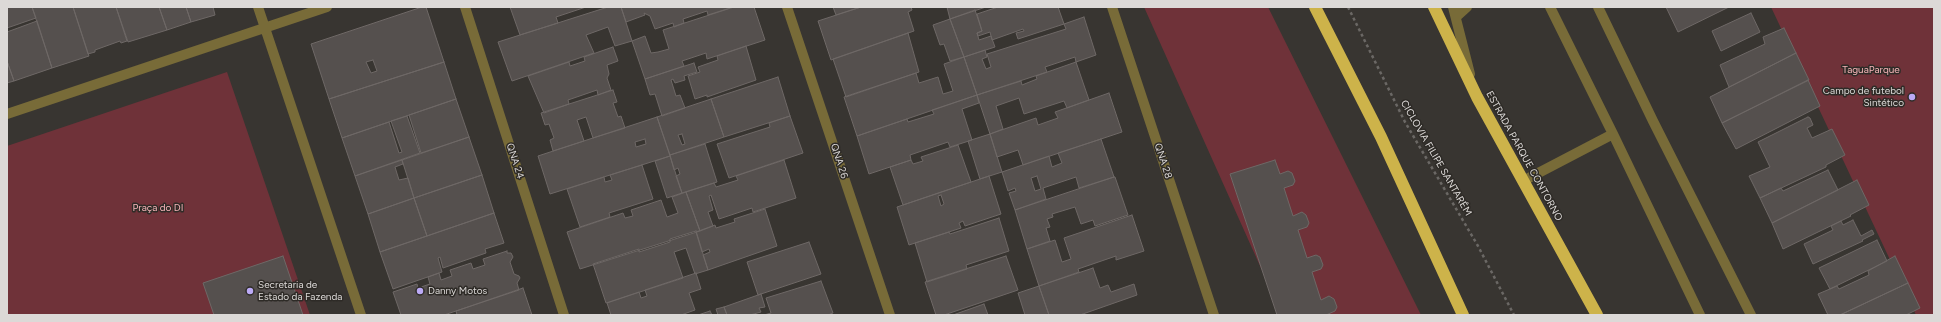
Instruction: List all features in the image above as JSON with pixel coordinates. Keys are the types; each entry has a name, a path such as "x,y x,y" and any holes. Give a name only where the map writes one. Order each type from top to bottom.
{"highway":[{"path":"1315,7 1381,137 1463,315"},
{"name":"ESTRADA PARQUE CONTORNO","path":"1434,7 1474,89 1597,315"}],"street":[{"path":"258,7 362,315"},
{"path":"7,114 327,7"},
{"name":"QNA 24","path":"465,7 564,315"},
{"name":"QNA 26","path":"787,7 890,315"},
{"name":"QNA 28","path":"1112,7 1214,315"},
{"path":"1467,7 1455,12 1474,89"},
{"path":"1550,7 1700,315"},
{"path":"1598,7 1653,121 1751,315"},
{"path":"1523,181 1613,134"}],"path":[{"name":"CICLOVIA FILIPE SANTARÉM","path":"1348,7 1405,122 1478,246 1514,315"}],"green space":[{"path":"1144,7 1268,7 1421,315 1282,315"},
{"name":"TaguaParque","path":"1771,7 1934,7 1934,315 1916,315"},
{"name":"Praça do DI","path":"227,72 310,315 7,315 7,146"}],"building":[{"path":"7,7 32,7 36,18 7,28"},
{"path":"32,7 73,7 89,56 52,68"},
{"path":"73,7 116,7 127,41 121,43 120,41 88,54"},
{"path":"116,7 159,7 167,30 128,42"},
{"path":"159,7 186,7 191,22 167,30"},
{"path":"186,7 213,7 215,15 191,22"},
{"path":"422,7 426,7 444,62 329,99 311,44","holes":["373,60 377,71 371,73 366,62"]},
{"path":"510,7 586,7 556,17 558,23 520,35"},
{"path":"608,7 621,7 632,41 615,46 608,27 586,35 594,53 512,81 498,42"},
{"path":"621,7 730,8 708,15 707,11 683,19 684,23 674,27 673,23 655,29 650,16 644,13 645,15 626,22"},
{"path":"734,7 754,7 765,40 707,59 706,53 682,61 684,66 645,79 632,41 645,36 651,53 669,49 663,30"},
{"path":"833,7 861,7 836,15"},
{"path":"861,7 911,7 912,10 908,12 914,31 831,60 818,21"},
{"path":"947,7 986,7 950,19"},
{"path":"998,7 1058,7 1064,24 1018,39 1016,33 1024,31 1023,29 992,40 990,32 978,36 977,33 982,31 977,14"},
{"path":"1666,7 1729,7 1678,32"},
{"path":"975,10 982,31 977,33 979,40 991,36 995,47 964,57 950,19"},
{"path":"1751,13 1760,32 1721,51 1712,31"},
{"path":"1084,17 1096,55 1076,62 1075,57 1045,67 1047,72 977,95 964,57 985,50 987,57 982,59 986,69 991,67 987,54 1066,29 1064,24"},
{"path":"950,19 964,57 950,61 944,44 940,45 933,25"},
{"path":"37,21 52,68 14,81 7,61 7,32"},
{"path":"1784,28 1796,53 1729,87 1720,65 1765,44 1763,37"},
{"path":"908,33 919,72 846,97 833,59"},
{"path":"746,46 756,80 707,97 707,95 695,99 688,76 700,72 698,67 718,60 717,56"},
{"path":"613,47 618,61 607,65 609,74 607,78 611,90 598,95 597,90 568,100 569,104 544,113 528,76 569,62 570,66 585,61 584,57"},
{"path":"1796,53 1809,80 1722,123 1710,97"},
{"path":"964,57 977,95 857,136 844,97 916,73 919,83 938,77 943,94 953,91 944,64"},
{"path":"7,61 14,81 7,83"},
{"path":"444,62 456,99 342,138 329,99"},
{"path":"1076,62 1089,100 1067,108 1064,101 1024,114 1019,98 996,106 1003,129 990,134 977,95 1021,81 1022,85 1037,79 1036,76"},
{"path":"694,63 697,72 684,76 685,80 675,83 673,79 671,80 676,96 680,95 685,108 662,116 655,94 650,95 645,79"},
{"path":"778,77 790,116 724,137 711,99"},
{"path":"1808,80 1820,106 1736,149 1722,123"},
{"path":"613,90 617,102 613,103 618,117 621,116 625,128 593,138 586,117 577,120 584,141 553,151 550,140 554,138 549,124 545,125 541,113"},
{"path":"1109,93 1122,132 1023,165 1018,150 997,157 990,134 1036,118 1038,125 1058,118 1055,112"},
{"path":"977,95 979,103 962,109 972,140 950,147 948,142 910,155 911,160 869,174 857,136 907,119 908,122 934,114 932,110"},
{"path":"456,99 469,137 421,153 409,115"},
{"path":"711,99 724,137 670,155 657,117","holes":["682,134 685,144 682,145 678,135"]},
{"path":"407,116 420,153 355,176 342,138 389,122 399,153 402,152 391,121"},
{"path":"790,116 803,153 729,178 717,144 770,127 769,123"},
{"path":"657,117 670,156 550,194 538,156","holes":["645,139 646,144 636,147 635,142"]},
{"path":"1808,117 1813,125 1807,128 1812,138 1832,129 1845,155 1826,165 1826,167 1760,198 1749,176 1770,167 1758,142"},
{"path":"990,134 1002,172 980,179 968,141"},
{"path":"469,137 482,175 414,198 402,160"},
{"path":"1101,139 1114,177 1079,188 1076,177 1043,188 1046,199 1015,210 1009,193 1016,191 1015,188 1008,191 1002,172 1049,156 1052,167 1062,163 1058,153","holes":["1037,176 1041,189 1035,191 1031,178"]},
{"path":"705,144 717,182 682,193 676,176 680,174 678,168 674,170 670,155"},
{"path":"958,145 971,182 903,205 890,167 911,160 913,164 923,161 921,157"},
{"path":"670,156 682,193 667,198 655,161"},
{"path":"402,160 403,164 395,167 399,180 408,178 414,198 368,214 355,176"},
{"path":"784,160 796,198 753,212 752,208 719,219 711,195 709,196 713,210 708,212 713,226 700,231 686,192 714,183 716,187 738,180 736,176"},
{"path":"1275,160 1280,174 1288,171 1292,173 1295,181 1293,185 1284,188 1293,216 1302,212 1306,215 1309,223 1307,227 1298,230 1307,258 1316,255 1320,257 1323,265 1321,269 1312,272 1321,300 1329,296 1334,299 1337,307 1335,311 1326,315 1277,315 1230,174"},
{"path":"642,165 653,199 609,213 610,217 580,227 567,189 604,177 605,182 612,180 610,175"},
{"path":"1828,170 1838,190 1772,223 1760,198 1781,188 1783,191"},
{"path":"482,175 494,213 427,236 414,198"},
{"path":"989,176 1001,214 965,226 963,221 959,223 961,228 909,245 897,207","holes":["941,195 944,204 941,206 938,196"]},
{"path":"1114,177 1128,215 1095,226 1093,220 1081,224 1075,207 1052,214 1053,217 1047,219 1050,227 1046,228 1050,241 1027,249 1015,210"},
{"path":"1857,180 1869,205 1850,215 1851,216 1783,249 1772,223"},
{"path":"686,192 700,231 580,269 567,232 623,213 625,218 633,216 631,210 661,200 667,217 678,213 672,197"},
{"path":"414,198 427,236 380,252 368,214"},
{"path":"765,209 777,246 708,270 703,255 710,252 709,249 702,252 696,232 715,225 716,228 735,222 734,219"},
{"path":"494,213 504,243 485,249 486,253 443,268 440,257 438,258 442,272 393,289 380,252"},
{"path":"1132,215 1144,251 1116,260 1116,256 1078,269 1079,272 1039,286 1027,249 1055,240 1062,262 1071,259 1064,238"},
{"path":"999,218 1009,251 966,265 967,269 927,282 915,243 949,232 950,234"},
{"path":"1853,220 1861,236 1872,230 1874,234 1862,240 1863,241 1813,264 1804,244 1833,230 1831,226 1841,221 1843,225"},
{"path":"696,231 708,270 695,274 686,248 674,252 683,278 606,303 593,264 639,249 639,252 670,242 670,239"},
{"path":"1877,240 1887,261 1830,289 1819,268"},
{"path":"809,242 821,274 758,295 747,262"},
{"path":"507,251 507,253 511,253 513,257 510,262 514,274 520,278 517,283 519,290 444,315 401,315 393,292 417,284 418,288 430,284 428,277 439,273 441,280 452,276 450,270 471,263 473,269 485,265 483,259"},
{"name":"Secretaria de Estado da Fazenda","path":"283,256 303,315 214,315 203,283"},
{"path":"1006,256 1018,290 944,315 936,315 925,282"},
{"path":"1895,256 1908,283 1840,315 1828,315 1818,294 1837,286 1839,289 1869,275 1868,271"},
{"path":"1093,268 1100,288 1108,285 1111,292 1134,284 1137,295 1080,315 1049,315 1039,286"},
{"path":"696,273 701,289 689,293 695,310 681,315 611,315 607,303 639,292 641,298 647,296 645,290"},
{"path":"821,281 833,313 828,315 764,315 771,313 766,298"},
{"path":"1908,283 1920,308 1906,315 1840,315"},
{"path":"1039,286 1049,315 1025,315 1018,293"},
{"path":"523,288 532,315 457,315 456,311"},
{"path":"761,294 765,307 759,308 761,312 750,315 727,315 724,307"},
{"path":"984,304 988,315 953,315"},
{"path":"724,307 727,315 718,315 716,309"},
{"path":"710,311 712,315 698,315"}],"place":[{"name":"Campo de futebol Sintético","path":"1912,97"},
{"name":"Secretaria de Estado da Fazenda","path":"250,291"},
{"name":"Danny Motos","path":"420,291"}]}
